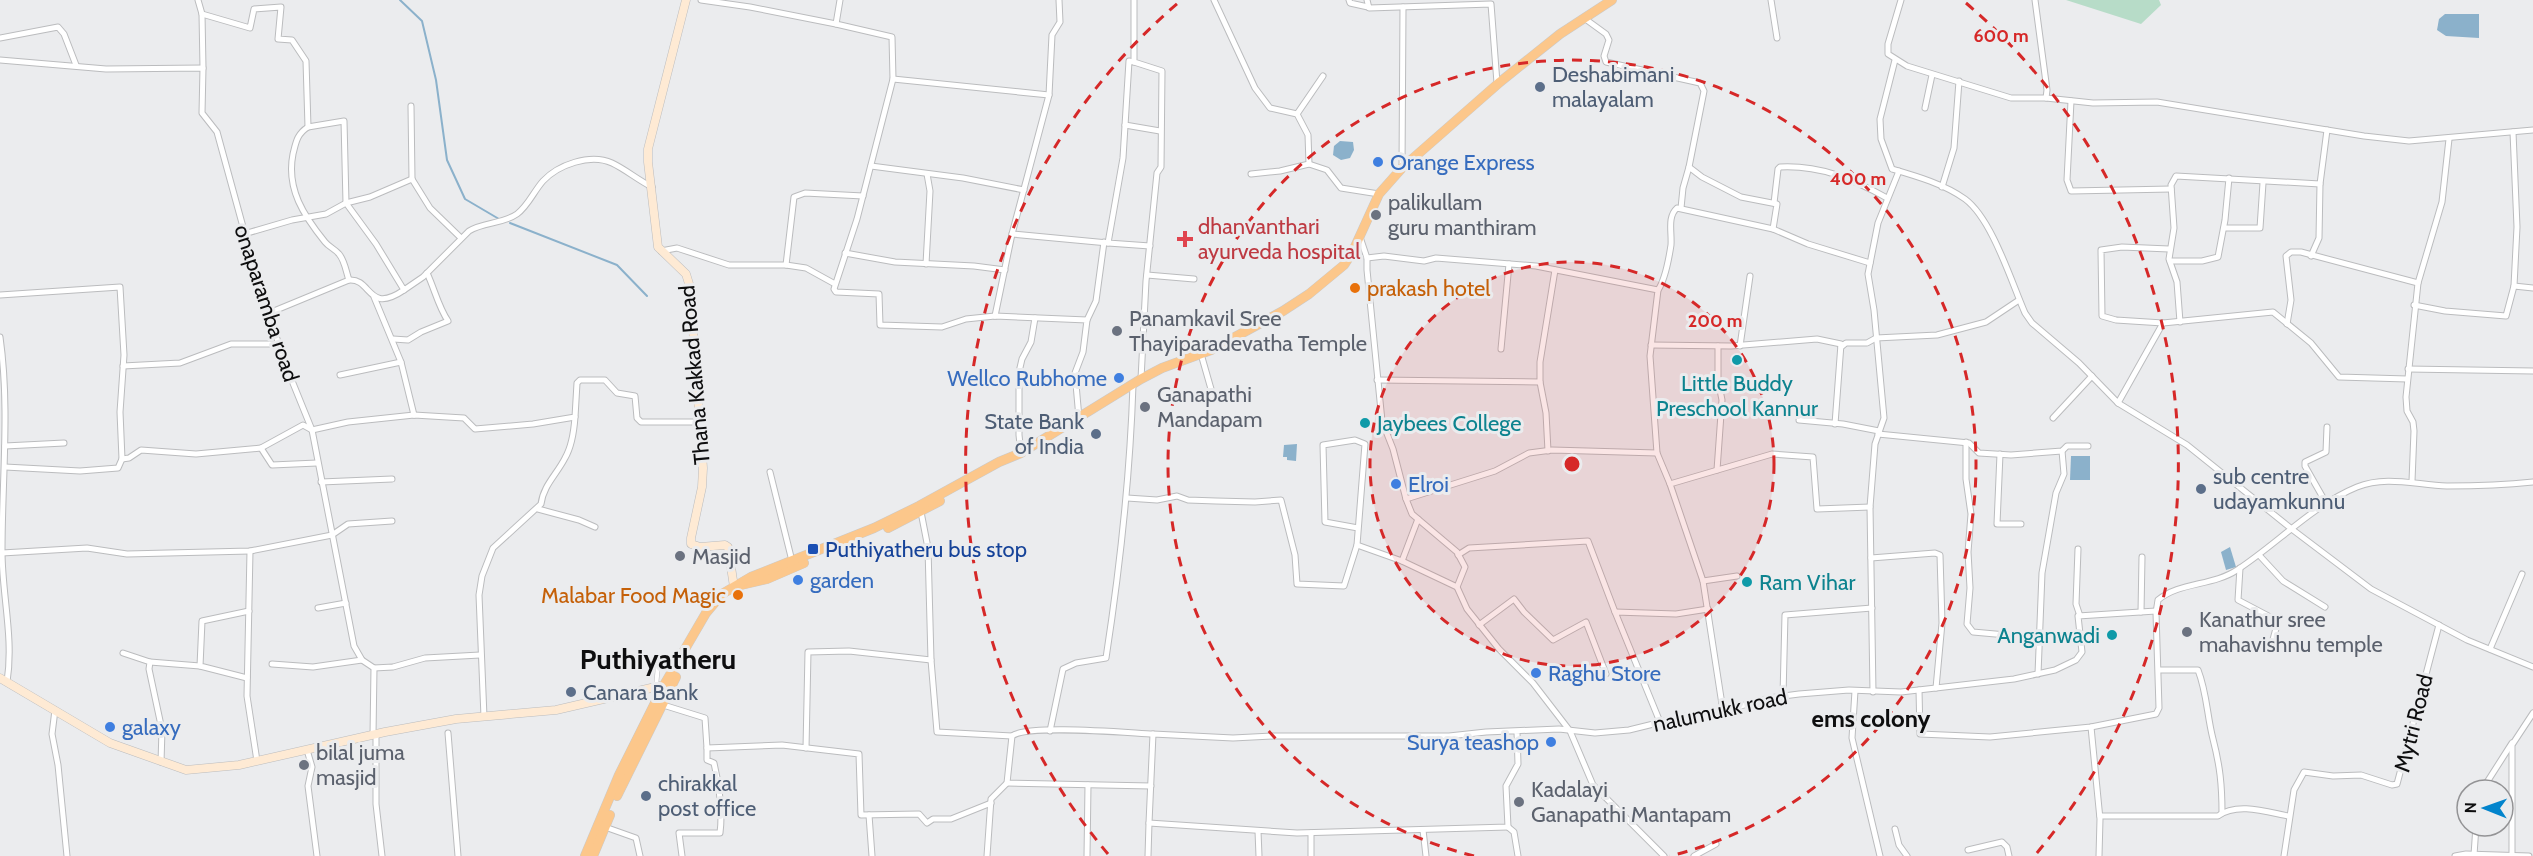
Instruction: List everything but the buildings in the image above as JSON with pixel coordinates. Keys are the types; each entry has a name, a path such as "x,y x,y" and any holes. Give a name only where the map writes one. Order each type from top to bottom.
{"highway":[{"path":"593,856 619,775 693,644 732,588 767,579 920,509 999,462 1019,454 1162,368 1201,354 1248,331 1309,294 1344,265 1353,251 1378,194 1402,168 1498,85 1583,17 1612,0"},
{"path":"659,704 660,686 706,613 732,588 751,577 920,509"},
{"path":"585,856 602,826"}],"main road":[{"path":"661,251 656,241 648,149 686,0"},
{"name":"Thana Kakkad Road","path":"661,251 686,274 690,287 702,487 691,544 700,547 724,545 728,547 732,588"},
{"path":"3,680 110,743 186,770 239,765 374,734 456,719 556,710 660,686"}],"street":[{"name":"onaparamba road","path":"198,0 202,14 203,68 200,108 217,132 244,234 269,313 312,430 354,646 362,660"},
{"path":"701,0 750,7 892,37 893,79 863,196 835,284 836,292 879,294 880,325 942,327 966,319 995,316 1087,320"},
{"path":"836,24 840,0"},
{"path":"995,316 1012,234 1049,95 1052,35 1060,22 1059,0"},
{"path":"1134,0 1134,62"},
{"path":"1214,0 1255,88 1270,108 1297,114 1308,135 1309,164"},
{"path":"1349,0 1350,3 1404,7 1491,4 1498,85"},
{"path":"1771,0 1777,38"},
{"path":"1901,0 1888,44 1888,54 1895,60 1932,75 2011,98 2046,98 2093,103 2157,102 2409,141 2533,130"},
{"path":"2035,0 2047,90 2046,98"},
{"path":"202,14 250,28 254,9 282,7 278,39 292,40 306,61 308,126"},
{"path":"1402,168 1404,7"},
{"path":"1583,17 1606,34 1609,40 1604,56 1606,62 1700,83 1704,91 1683,188 1681,208"},
{"path":"0,38 58,27 64,34 76,65"},
{"path":"0,60 106,69 203,68"},
{"path":"1895,60 1880,119 1881,140 1892,169 1942,187 1965,199 1988,225 2019,300 2032,323 2092,376 2118,403 2187,445 2371,589 2439,625 2533,667"},
{"path":"1050,730 1063,669 1076,663 1106,658 1127,498 1157,172 1161,166 1162,71 1129,61 1123,158 1096,301 1087,320 1083,352 1075,373 1079,418"},
{"path":"1925,108 1932,75"},
{"path":"1297,114 1323,76"},
{"path":"893,79 1049,95"},
{"path":"1942,187 1954,148 1959,81"},
{"path":"2071,101 2067,180 2071,191 2172,189"},
{"path":"411,106 412,179 430,208 461,238"},
{"path":"349,280 340,255 326,244 306,218 292,187 291,174 298,135 308,126 344,121 346,203 376,244 404,290"},
{"path":"1125,125 1161,130"},
{"path":"2311,256 2319,238 2320,184 2327,130"},
{"path":"2414,305 2445,311 2506,316 2511,290 2514,286 2517,227 2513,132"},
{"path":"2412,481 2414,431 2413,422 2407,411 2407,380 2414,305 2418,283 2442,202 2449,139"},
{"path":"269,313 349,280 356,281 380,300 390,298 427,273 476,226 515,216 549,175 574,162 591,160 612,163 652,187"},
{"path":"1251,174 1280,171 1309,164 1327,170 1341,188 1378,194"},
{"path":"871,166 963,178 1024,190"},
{"path":"1689,167 1702,177 1741,197 1774,203"},
{"path":"1773,229 1777,204 1774,203 1780,167 1822,170 1855,180 1887,198"},
{"path":"1873,692 1870,507 1875,444 1884,418 1874,310 1868,274 1878,222 1899,171"},
{"path":"926,264 930,191 927,174"},
{"path":"2180,322 2177,282 2170,261 2169,249 2173,239 2172,189 2175,176 2229,178 2263,183 2320,184"},
{"path":"2170,261 2202,261 2218,257 2224,228 2229,178"},
{"path":"244,234 326,214 346,203 370,197 412,179"},
{"path":"2224,228 2260,228 2263,183"},
{"path":"786,265 794,197 805,193 863,196"},
{"path":"1723,711 1703,581 1657,453 1650,356 1658,290 1671,244 1673,213 1681,208 1773,229 1808,244 1870,263"},
{"path":"1012,234 1150,246"},
{"path":"1359,235 1367,258 1382,421 1393,449 1406,500 1412,514 1458,555 1465,567 1457,587 1461,601 1479,625 1533,683 1570,731 1593,785 1664,856"},
{"path":"2169,249 2122,247 2101,250 2102,316 2116,320 2180,322 2272,312 2311,343 2338,377 2407,380"},
{"path":"661,251 677,248 729,265 786,265 806,268 835,284"},
{"path":"2287,324 2291,300 2286,256 2291,252 2418,283"},
{"path":"845,254 895,262 1005,270"},
{"path":"1367,258 1384,256 1424,261 1436,258 1509,264 1555,270 1658,290"},
{"path":"1501,350 1509,264"},
{"path":"1548,451 1540,362 1555,270"},
{"path":"393,339 408,340 448,321 438,306 435,291 427,273"},
{"path":"1147,274 1194,279"},
{"path":"1740,346 1750,276"},
{"path":"2514,286 2533,288"},
{"path":"0,296 120,287 123,366 120,412 122,459 118,468 80,471 5,466"},
{"path":"374,297 401,362 414,416"},
{"path":"1841,346 1846,343 1867,343 1876,338 1938,335 1986,322 2019,300"},
{"path":"1019,454 1019,372 1022,359 1031,342 1035,318"},
{"path":"2118,403 2163,322"},
{"path":"0,337 6,386 2,553 10,658 3,680"},
{"path":"1651,345 1740,346 1817,339 1841,344 1841,346"},
{"path":"123,366 180,363 231,344 279,344"},
{"path":"1717,470 1722,400 1718,380 1718,346"},
{"path":"1835,424 1841,346"},
{"path":"1201,354 1213,396"},
{"path":"340,375 401,362"},
{"path":"2408,369 2533,371"},
{"path":"2053,418 2092,376"},
{"path":"484,717 479,595 486,565 493,548 501,539 538,508 542,492 567,456 572,442 578,381 603,379 617,393 635,396 637,418 641,422 699,422"},
{"path":"1377,380 1540,382"},
{"path":"122,459 129,458 141,450 196,454 261,448 303,425 312,430 348,422 414,416 464,418 475,429 533,424 575,417"},
{"path":"1799,420 1835,424 1879,433 1966,442 1979,453 2062,451 2067,447 2088,446"},
{"path":"2326,503 2305,466 2305,462 2326,452 2327,428"},
{"path":"1127,498 1157,500 1177,496 1188,500 1255,502 1281,500 1295,555 1297,584 1344,586 1357,545 1365,444 1355,440 1323,445 1325,522 1358,528"},
{"path":"1966,442 1966,479 1971,501 1968,552 1970,588 1967,624 1973,632 2040,638"},
{"path":"5,446 64,443"},
{"path":"261,448 272,465 317,463"},
{"path":"1406,500 1495,471 1529,453 1548,451 1657,453"},
{"path":"2038,674 2042,573 2056,493 2064,474 2062,451"},
{"path":"1670,484 1772,454 1813,458 1816,509 1870,507"},
{"path":"2000,454 1997,524 2020,524"},
{"path":"770,472 792,561"},
{"path":"321,482 392,479"},
{"path":"1919,690 1920,734 1990,737 2091,727 2156,714 2159,708 2159,670 2156,611 2158,600 2169,590 2195,586 2240,568 2326,503 2357,487 2377,482 2412,481 2445,486 2533,482"},
{"path":"538,508 595,527"},
{"path":"806,748 808,652 849,651 931,660 928,548 920,509"},
{"path":"1402,561 1418,519"},
{"path":"2,553 87,548 127,554 250,551 332,535 348,524 392,521"},
{"path":"1458,555 1469,548 1588,541 1660,722"},
{"path":"1357,545 1402,561 1457,587"},
{"path":"2078,549 2076,604 2080,616 2156,611"},
{"path":"250,551 247,696 258,761"},
{"path":"1871,558 1935,553 1940,555 1942,623 1936,688"},
{"path":"2259,555 2283,581 2325,606"},
{"path":"2141,612 2142,557"},
{"path":"2240,568 2238,600 2278,621 2271,647"},
{"path":"2490,649 2522,574"},
{"path":"1703,581 1737,576"},
{"path":"1479,625 1514,599 1553,640 1586,622 1606,674"},
{"path":"318,608 345,603"},
{"path":"1783,696 1785,615 1872,608"},
{"path":"1615,612 1676,614 1708,609"},
{"path":"200,666 202,621 249,611"},
{"name":"nalumukk road","path":"931,660 937,732 1012,736 1016,732 1050,730 1233,738 1327,736 1392,738 1559,729 1595,733 1629,730 1783,696 1830,691 1919,690 2014,679 2055,670 2076,660 2082,652 2078,616 2080,616"},
{"name":"Mytri Road","path":"2284,856 2288,816 2294,790 2304,772 2333,776 2361,775 2392,785 2397,784 2439,625"},
{"path":"123,653 150,662 200,666 247,678"},
{"path":"272,664 314,668 362,660 374,668 393,667 425,658 480,655"},
{"path":"150,662 149,669 162,730 161,762"},
{"path":"658,665 660,686"},
{"path":"374,668 376,804 382,856"},
{"path":"2159,670 2198,670 2205,687 2213,739 2218,753 2222,813"},
{"path":"1856,691 1852,738 1880,856"},
{"path":"659,704 705,718 707,760 714,763 718,784 720,833 679,833 682,856"},
{"path":"55,710 51,734 58,765 67,856"},
{"path":"2490,778 2533,713"},
{"path":"2512,855 2512,745 2533,713"},
{"path":"2091,727 2100,816 2099,856"},
{"path":"1508,827 1506,786 1518,764 1517,732"},
{"path":"448,733 458,856"},
{"path":"1148,856 1153,734"},
{"path":"987,856 991,803 1007,783 1012,736"},
{"path":"706,748 756,745 859,754 861,815 919,814 927,823 933,819 951,819 991,803"},
{"path":"307,750 312,767 308,786 317,856"},
{"path":"1007,783 1151,786"},
{"path":"1087,856 1088,785"},
{"path":"2100,816 2218,816 2226,810 2248,809 2288,816"},
{"path":"869,815 872,856"},
{"path":"1149,824 1311,833 1508,827 1514,831 1518,856"},
{"path":"602,826 636,838 640,856"},
{"path":"1894,829 1899,845 1908,856"},
{"path":"1423,830 1426,856"},
{"path":"1258,831 1259,856"},
{"path":"1311,833 1311,856"},
{"path":"2474,855 2475,838"},
{"path":"1968,850 2002,842 2007,847 2009,856"},
{"path":"1694,856 1716,844"},
{"path":"2455,856 2529,856"}],"green space":[{"path":"2066,0 2159,0 2161,5 2141,24"}],"water":[{"path":"2445,14 2479,14 2479,38 2446,36 2437,30 2439,19"},
{"path":"1340,141 1353,142 1354,150 1350,158 1341,160 1333,155 1334,146"},
{"path":"1297,444 1296,461 1283,457 1284,445"},
{"path":"2071,456 2090,456 2090,480 2070,480"},
{"path":"2230,547 2236,567 2226,570 2221,552"}],"waterway":[{"path":"400,0 422,21 436,80 447,160 465,199 499,219"},
{"path":"510,223 617,265 647,296"}],"place":[{"name":"Deshabimani malayalam","path":"1540,87"},
{"name":"Orange Express","path":"1378,162"},
{"name":"palikullam guru manthiram","path":"1376,215"},
{"name":"dhanvanthari ayurveda hospital","path":"1185,239"},
{"name":"prakash hotel","path":"1355,288"},
{"name":"Panamkavil Sree Thayiparadevatha Temple","path":"1117,331"},
{"name":"Little Buddy Preschool Kannur","path":"1737,360"},
{"name":"Wellco Rubhome","path":"1119,378"},
{"name":"Ganapathi Mandapam","path":"1145,407"},
{"name":"Jaybees College","path":"1365,423"},
{"name":"State Bank of India","path":"1096,434"},
{"name":"Elroi","path":"1396,484"},
{"name":"sub centre udayamkunnu","path":"2201,489"},
{"name":"Puthiyatheru bus stop","path":"813,549"},
{"name":"Masjid","path":"680,556"},
{"name":"garden","path":"798,580"},
{"name":"Ram Vihar","path":"1747,582"},
{"name":"Malabar Food Magic","path":"738,595"},
{"name":"Kanathur sree mahavishnu temple","path":"2187,632"},
{"name":"Anganwadi","path":"2112,635"},
{"name":"Raghu Store","path":"1536,673"},
{"name":"Canara Bank","path":"571,692"},
{"name":"galaxy","path":"110,727"},
{"name":"Surya teashop","path":"1551,742"},
{"name":"bilal juma masjid","path":"304,765"},
{"name":"chirakkal post office","path":"646,796"},
{"name":"Kadalayi Ganapathi Mantapam","path":"1519,802"}],"district":[{"name":"Puthiyatheru","path":"658,659"},
{"name":"ems colony","path":"1871,719"}]}
